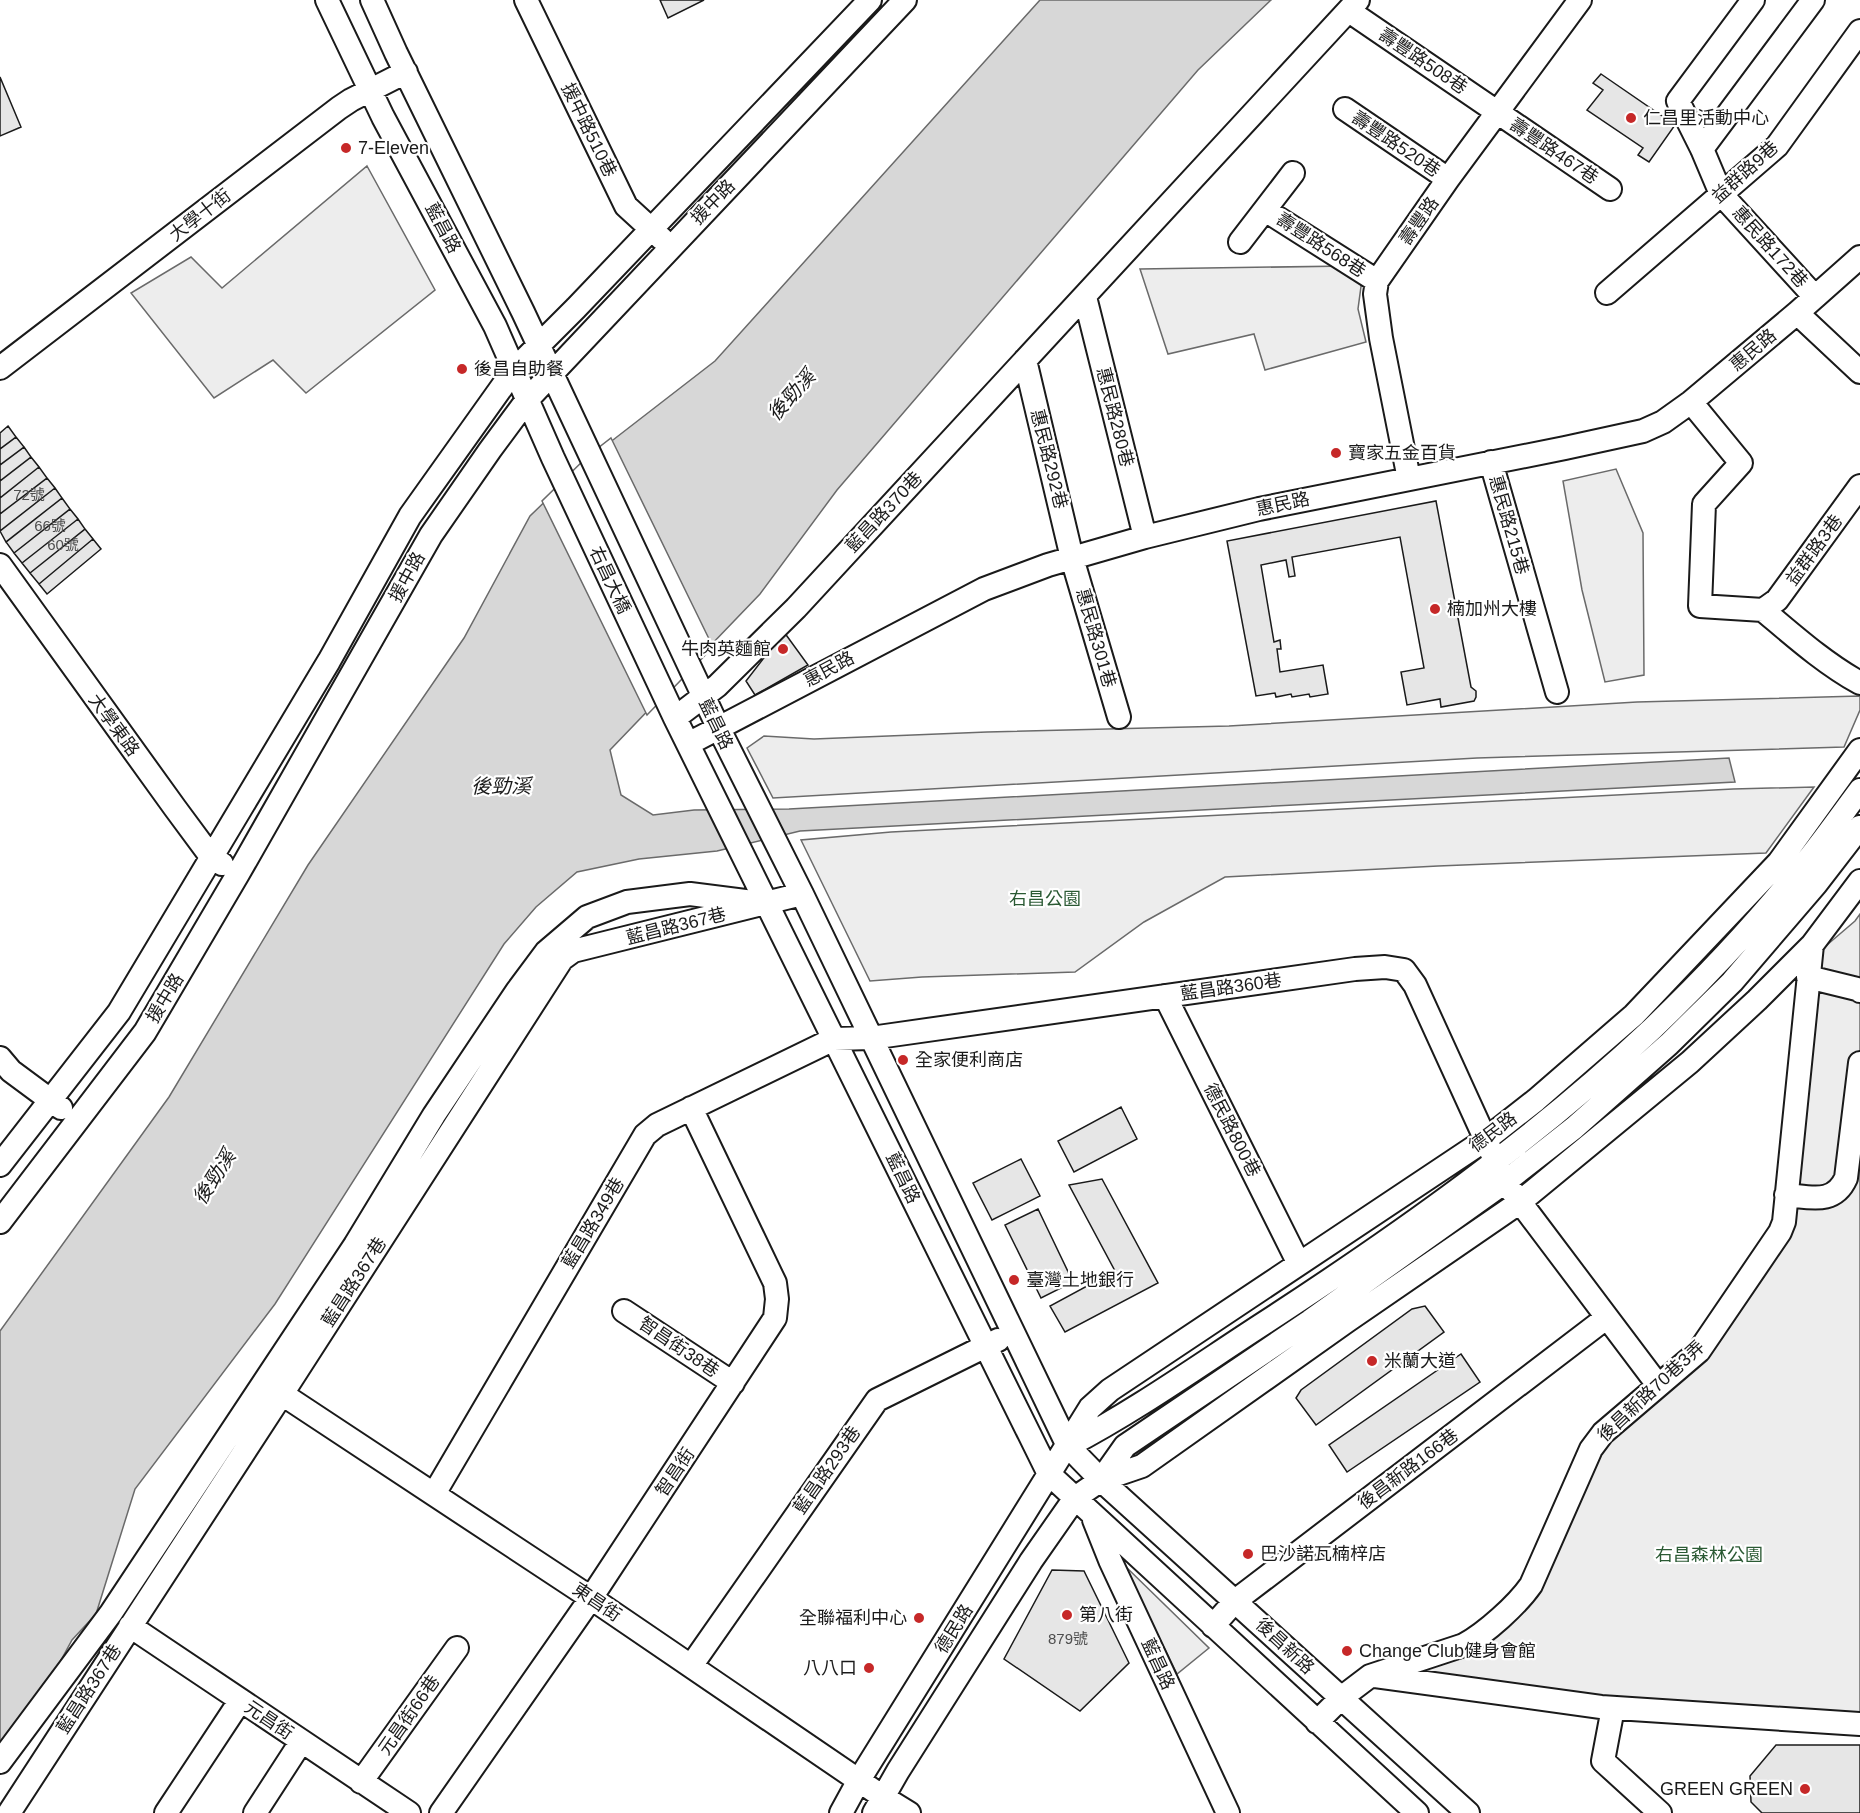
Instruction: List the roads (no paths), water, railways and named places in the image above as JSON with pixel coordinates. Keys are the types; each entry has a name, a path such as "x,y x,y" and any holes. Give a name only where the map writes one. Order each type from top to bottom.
{"street":[{"name":"藍昌路","path":"327,0 370,90 490,317 553,458"},
{"name":"藍昌路","path":"372,0 582,438"},
{"name":"援中路510巷","path":"526,0 626,206 671,246"},
{"name":"援中路","path":"0,1165 119,1012 329,661 410,516 514,370 870,0"},
{"name":"援中路","path":"0,1222 145,1032 238,874 430,535 477,467 527,400 905,0"},
{"name":"壽豐路","path":"1377,281 1448,179 1581,0"},
{"name":"惠民路172巷","path":"1753,0 1678,101 1721,194 1815,297"},
{"path":"1702,149 1813,0"},
{"name":"壽豐路508巷","path":"1353,5 1497,112"},
{"name":"藍昌路370巷","path":"671,710 699,688 717,686 796,608 1353,5"},
{"name":"益群路9巷","path":"1607,293 1777,146 1860,31"},
{"name":"大學十街","path":"0,368 339,108 406,72"},
{"name":"壽豐路520巷","path":"1345,109 1448,179"},
{"name":"壽豐路467巷","path":"1497,112 1610,189"},
{"name":"壽豐路568巷","path":"1240,242 1293,173"},
{"name":"壽豐路568巷","path":"1265,210 1377,281"},
{"name":"惠民路","path":"688,744 984,589 1048,565 1145,537 1259,509 1643,431 1663,422 1690,402 1860,258"},
{"path":"1377,281 1376,294 1381,338 1409,478"},
{"name":"惠民路280巷","path":"1085,297 1145,537"},
{"path":"1797,313 1860,372"},
{"name":"惠民路292巷","path":"1025,360 1072,558"},
{"path":"1690,402 1741,463 1704,504 1700,606 1763,610 1816,655 1860,683"},
{"name":"右昌大橋","path":"582,438 699,688"},
{"name":"右昌大橋","path":"553,458 671,710"},
{"name":"惠民路215巷","path":"1491,462 1557,692"},
{"name":"益群路3巷","path":"1763,610 1777,600 1860,486"},
{"name":"惠民路301巷","path":"1072,558 1119,717"},
{"name":"大學東路","path":"0,565 212,858 238,874"},
{"name":"藍昌路","path":"699,688 802,894 1068,1446 1101,1480"},
{"name":"藍昌路","path":"671,710 1049,1474 1083,1506 1228,1813"},
{"name":"德民路","path":"841,1813 859,1780 1090,1408 1110,1390 1485,1140 1536,1100 1635,1015 1779,862 1860,750"},
{"name":"德民路","path":"878,1805 1040,1547 1083,1506 1125,1446 1310,1321 1500,1173 1556,1113 1651,1030 1710,971 1797,873 1860,790"},
{"name":"德民路","path":"1068,1446 1107,1425 1317,1288 1574,1128 1669,1044 1732,982 1816,884 1860,827"},
{"name":"德民路","path":"1101,1480 1143,1466 1520,1202 1690,1062 1757,1000 1812,945 1860,881"},
{"path":"0,1762 111,1613 355,1245 440,1105 517,990 546,952 587,917 627,902 690,894 766,903"},
{"name":"藍昌路367巷","path":"9,1813 562,959 573,951 802,894"},
{"name":"後昌新路70巷3弄","path":"1317,1722 1341,1698 1370,1676 1464,1645 1475,1639 1523,1596 1531,1585 1591,1449 1603,1432 1699,1351 1780,1232 1784,1222 1812,945"},
{"name":"藍昌路360巷","path":"834,1039 871,1038 1355,969 1385,967 1404,970 1415,985 1485,1140"},
{"path":"1808,977 1857,988 1860,991"},
{"name":"德民路800巷","path":"1165,996 1299,1264"},
{"name":"藍昌路349巷","path":"434,1494 645,1135 657,1125 834,1039"},
{"path":"0,1058 11,1071 77,1120"},
{"path":"1786,1195 1822,1198 1833,1195 1842,1188 1846,1178 1860,1063"},
{"name":"智昌街","path":"441,1813 591,1598 775,1318 777,1299 775,1283 691,1108"},
{"path":"1485,1140 1500,1173 1520,1202 1658,1385"},
{"name":"智昌街38巷","path":"624,1311 733,1383"},
{"name":"後昌新路166巷","path":"1213,1626 1235,1601 1606,1318"},
{"name":"藍昌路293巷","path":"691,1666 877,1400 1013,1333"},
{"name":"東昌街","path":"282,1394 591,1598 859,1780 878,1805 909,1813"},
{"name":"後昌新路","path":"1101,1480 1468,1813"},
{"name":"後昌新路","path":"1083,1506 1417,1813"},
{"name":"元昌街","path":"130,1626 409,1813"},
{"name":"元昌街66巷","path":"362,1782 457,1648"},
{"path":"1370,1676 1612,1708 1860,1724"},
{"path":"166,1813 240,1701"},
{"path":"1612,1708 1603,1761 1660,1813"},
{"path":"255,1813 301,1742"}],"water":[{"name":"後勁溪","path":"1040,0 1271,0 1198,70 837,490 760,594 610,750 621,795 653,815 694,810 789,809 1729,758 1735,782 800,831 717,851 639,859 577,872 536,907 504,944 275,1304 135,1489 96,1614 72,1640 35,1708 0,1752 0,1331 169,1097 308,865 464,638 530,516 591,457 715,361"}],"place":[{"name":"仁昌里活動中心","path":"1631,118"},
{"name":"7-Eleven","path":"346,148"},
{"name":"後昌自助餐","path":"462,369"},
{"name":"寶家五金百貨","path":"1336,453"},
{"name":"楠加州大樓","path":"1435,609"},
{"name":"牛肉英麵館","path":"783,649"},
{"name":"全家便利商店","path":"903,1060"},
{"name":"臺灣土地銀行","path":"1014,1280"},
{"name":"米蘭大道","path":"1372,1361"},
{"name":"巴沙諾瓦楠梓店","path":"1248,1554"},
{"name":"第八街","path":"1067,1615"},
{"name":"全聯福利中心","path":"919,1618"},
{"name":"Change Club健身會館","path":"1347,1651"},
{"name":"八八口","path":"869,1668"},
{"name":"GREEN GREEN","path":"1805,1789"}],"park label":[{"name":"右昌公園","path":"1045,899"},
{"name":"右昌森林公園","path":"1709,1555"}]}
